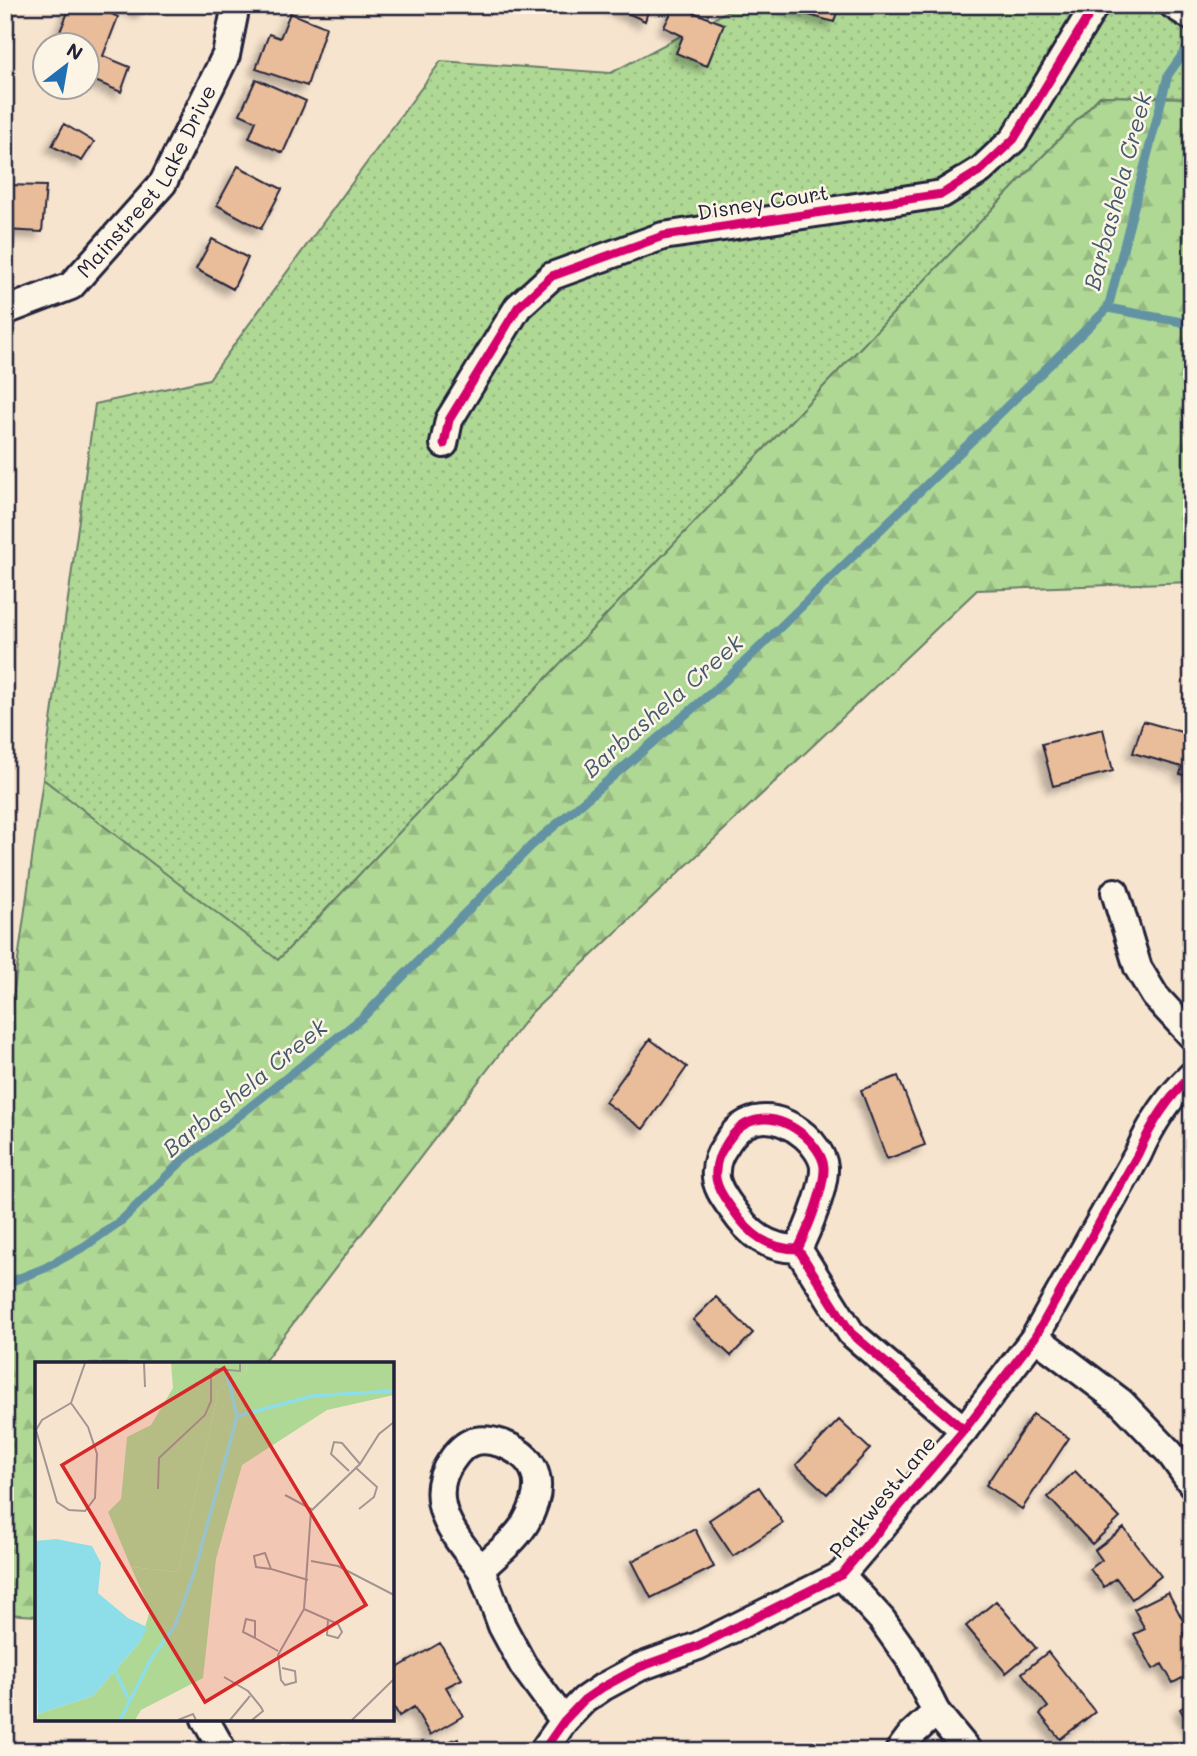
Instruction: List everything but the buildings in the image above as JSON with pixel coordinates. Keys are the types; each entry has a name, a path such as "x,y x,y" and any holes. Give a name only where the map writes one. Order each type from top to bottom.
{"street":[{"name":"Mainstreet Lake Drive","path":"5,311 71,286 163,183 226,55 236,5"},
{"name":"Disney Court","path":"444,444 449,420 518,307 552,276 663,236 942,194 981,170 1014,139 1095,5"},
{"path":"1115,892 1138,968 1155,996 1192,1036"},
{"name":"Parkwest Lane","path":"543,1751 564,1721 584,1700 631,1672 698,1646 841,1574 964,1430 1035,1337 1138,1154 1147,1133 1172,1095 1192,1075"},
{"path":"771,1118 793,1126 813,1143 824,1167 817,1203 798,1249 778,1249 757,1236 737,1216 721,1192 715,1173 720,1154 732,1133 747,1122 771,1118"},
{"path":"798,1249 851,1333 964,1430"},
{"path":"1035,1337 1121,1402 1170,1453 1192,1484"},
{"path":"481,1569 526,1523 537,1499 539,1483 531,1465 517,1450 492,1440 476,1441 460,1448 446,1468 439,1498 450,1530 481,1569 502,1626 523,1665 564,1721"},
{"path":"841,1574 881,1620 909,1658 936,1712 968,1751"},
{"path":"899,1751 911,1735 936,1712"},
{"path":"206,1721 223,1751"}],"green space":[{"path":"739,5 1192,5 1192,98 1100,96 277,961 43,779 95,404 209,379 441,61 611,73"},
{"path":"1100,96 1192,98 1192,582 977,590 531,1013 264,1362 35,1362 35,1616 5,1614 5,1055 43,779 278,960"}],"waterway":[{"name":"Barbashela Creek","path":"5,1284 45,1268 85,1246 122,1220 182,1161 363,1017 531,846 725,681 1108,308 1168,75 1192,41"},
{"path":"1108,308 1192,324"}],"cycle path":[{"path":"444,444 449,420 518,307 552,276 663,236 942,194 981,170 1014,139 1095,5"},
{"path":"543,1751 564,1721 584,1700 603,1687 640,1667 698,1646 841,1575 964,1430 1035,1337 1154,1122 1192,1075"},
{"path":"798,1249 768,1243 753,1233 739,1219 718,1187 716,1168 721,1152 733,1135 751,1122 761,1119 783,1123 805,1136 817,1150 822,1158 824,1176 819,1197 798,1249 851,1333 964,1430"}]}
